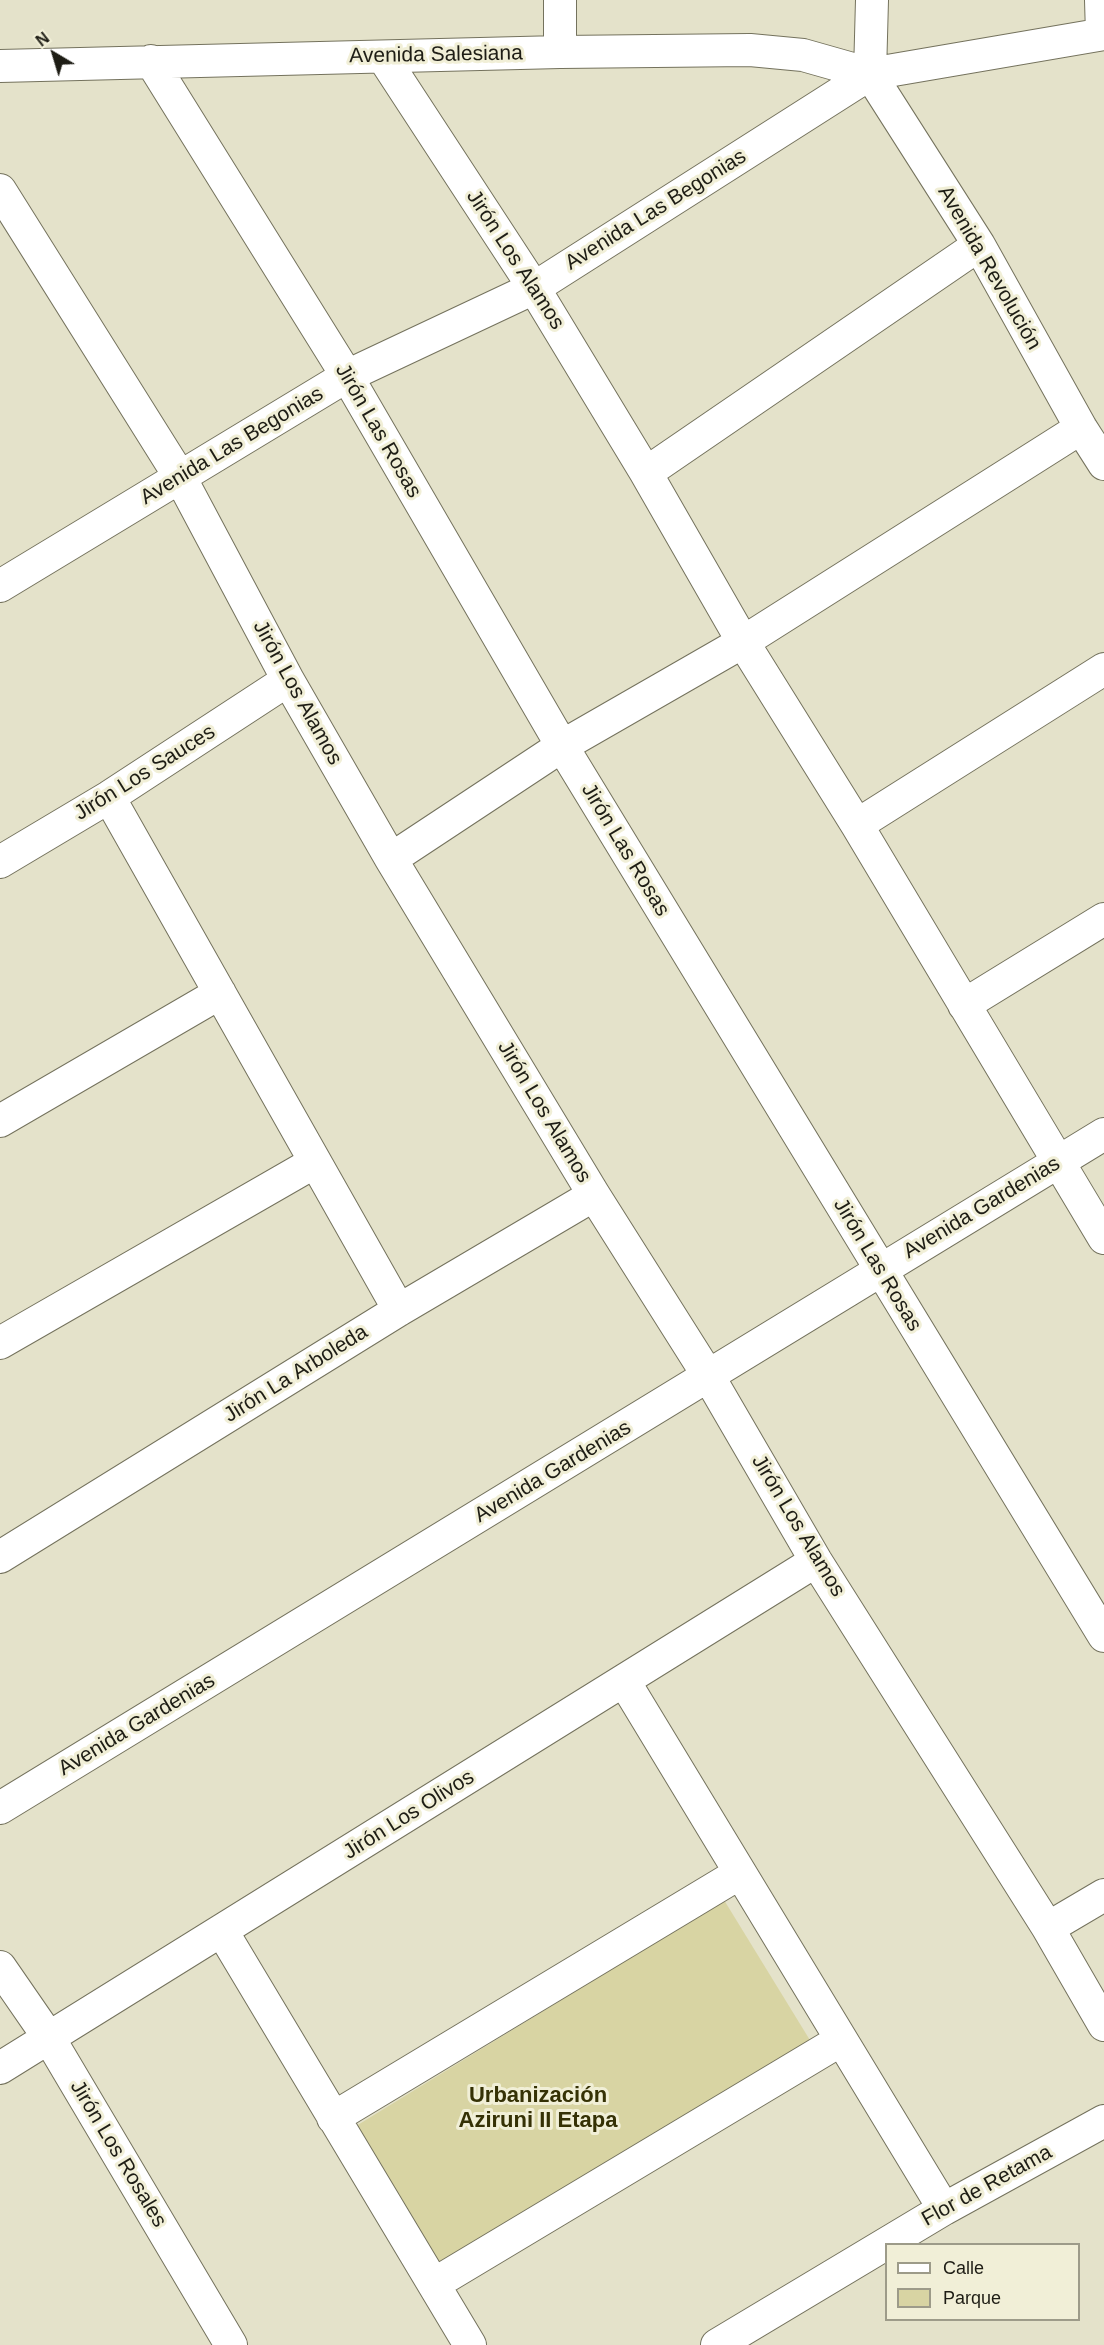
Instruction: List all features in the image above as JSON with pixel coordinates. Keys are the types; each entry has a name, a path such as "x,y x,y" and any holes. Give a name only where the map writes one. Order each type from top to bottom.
{"street":[{"path":"560,0 560,52"},
{"path":"872,0 870,74 1103,34 1101,0"},
{"name":"Avenida Salesiana","path":"0,66 560,52 750,50 803,56 870,74"},
{"name":"Jirón Los Alamos","path":"383,57 534,288 646,473 743,642 857,825 1104,1238"},
{"name":"Jirón Las Rosas","path":"151,61 347,376 562,746 1104,1636"},
{"name":"Avenida Revolución","path":"870,74 979,245 1081,428 1104,464"},
{"name":"Avenida Las Begonias","path":"0,586 347,376 534,288 870,74"},
{"name":"Jirón Los Alamos","path":"0,190 180,477 288,680 391,859 594,1195 709,1377 816,1561 1048,1928 1104,2025"},
{"path":"646,473 979,245"},
{"path":"391,859 562,746 743,642 1081,428"},
{"path":"857,825 1104,669"},
{"name":"Jirón Los Sauces","path":"0,862 109,797 288,680"},
{"path":"109,797 399,1310"},
{"path":"964,1005 1104,918"},
{"path":"0,1121 220,993"},
{"name":"Avenida Gardenias","path":"0,1808 1104,1134"},
{"path":"0,1343 315,1162"},
{"name":"Jirón La Arboleda","path":"0,1557 399,1310 594,1195"},
{"name":"Jirón Los Olivos","path":"0,2068 816,1561"},
{"path":"624,1681 944,2209"},
{"path":"333,2118 740,1873"},
{"path":"1048,1928 1104,1894"},
{"path":"222,1931 470,2345"},
{"name":"Jirón Los Rosales","path":"0,1967 49,2038 231,2345"},
{"path":"434,2284 841,2040"},
{"name":"Flor de Retama","path":"887,2243 1104,2121"},
{"name":"Flor de Retama","path":"717,2345 885,2244"}],"green space":[{"path":"724,1900 816,2050 434,2284 343,2134"}],"district":[{"name":"Urbanización Aziruni II Etapa","path":"538,2108"}]}
